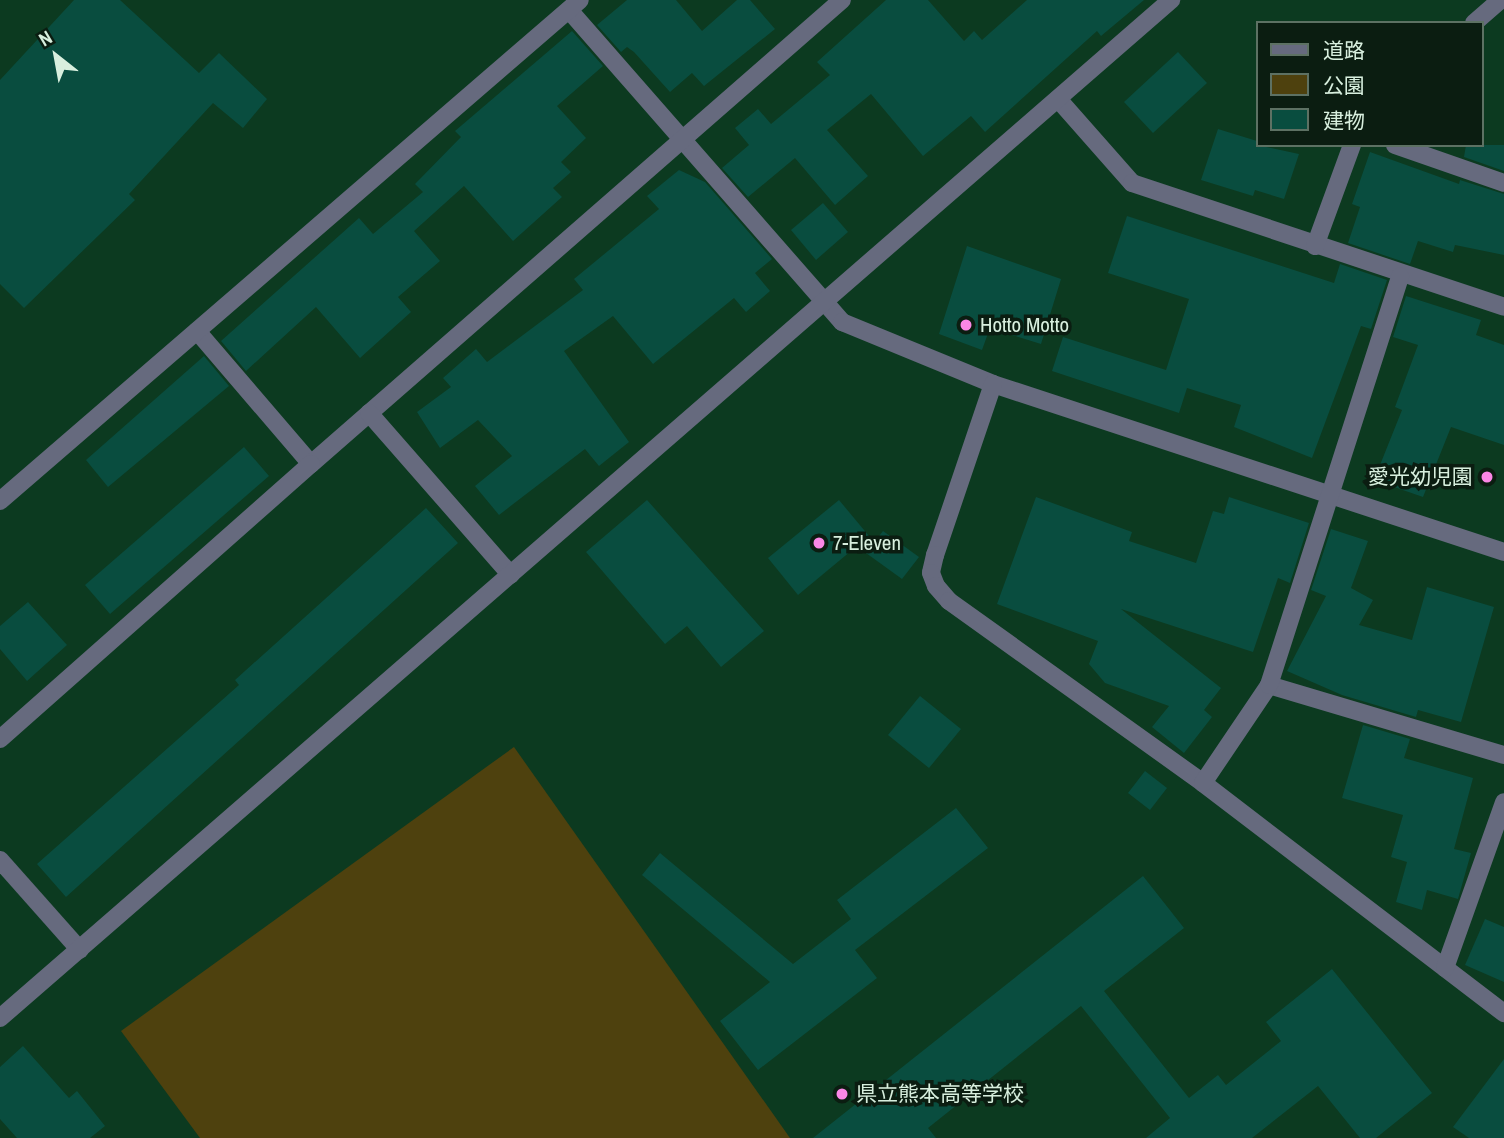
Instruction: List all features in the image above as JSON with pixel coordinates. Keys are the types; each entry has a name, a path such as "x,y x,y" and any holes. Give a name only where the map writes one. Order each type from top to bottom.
{"street":[{"path":"0,739 842,0"},
{"path":"0,1018 826,304 1171,0"},
{"path":"1476,21 1500,0"},
{"path":"0,501 574,5 681,139 842,322 858,331 993,384 1332,493 1504,552"},
{"path":"1058,99 1132,183 1400,276 1504,307"},
{"path":"1315,246 1351,147"},
{"path":"1401,147 1504,183"},
{"path":"1203,783 1269,685 1400,276"},
{"path":"197,331 311,464"},
{"path":"993,384 935,555 931,573 936,586 949,601 1203,783 1504,1013"},
{"path":"369,413 511,575"},
{"path":"1269,685 1504,755"},
{"path":"1446,968 1504,803"},
{"path":"0,860 80,950"}],"green space":[{"path":"514,747 790,1138 200,1138 121,1031"}],"building":[{"path":"74,0 120,0 199,73 219,53 267,99 243,128 213,103 129,194 135,200 24,308 0,284 0,80"},
{"path":"627,0 676,0 702,31 737,0 750,0 775,29 704,86 692,73 670,92 634,52 627,47 621,52 597,25"},
{"path":"886,0 928,0 964,41 974,31 982,40 1027,0 1144,0 1101,36 1097,31 985,132 971,116 923,156 871,94 827,130 868,176 835,205 795,158 748,197 722,168 749,145 735,128 758,109 771,124 830,75 817,62"},
{"path":"572,31 603,66 557,106 586,138 561,162 571,172 553,188 562,197 513,241 464,186 414,231 440,261 398,297 411,312 360,358 316,307 246,371 221,341 359,218 373,234 423,192 415,184 461,137 455,131"},
{"path":"1178,52 1207,83 1153,133 1124,102"},
{"path":"1218,129 1256,141 1256,147 1299,154 1284,199 1255,190 1253,196 1201,180"},
{"path":"1504,145 1504,171 1464,157 1466,147"},
{"path":"1370,152 1459,184 1460,180 1504,194 1504,255 1455,245 1453,252 1418,241 1410,264 1348,243 1360,207 1352,204"},
{"path":"679,170 705,182 772,259 755,273 770,291 746,312 734,298 653,364 613,316 564,351 629,442 599,466 585,449 499,515 475,486 512,456 478,420 440,448 417,412 451,387 443,378 476,349 487,362 583,290 574,279 659,209 647,196"},
{"path":"823,203 848,232 816,260 791,230"},
{"path":"1127,216 1334,283 1340,264 1387,280 1371,329 1361,326 1312,458 1234,427 1241,405 1187,388 1179,413 1052,371 1063,337 1166,370 1189,299 1108,273"},
{"path":"967,246 1061,279 1041,344 990,328 982,350 939,334"},
{"path":"1406,296 1481,320 1476,335 1504,345 1504,445 1451,427 1423,497 1374,480 1402,410 1395,407 1418,345 1393,337"},
{"path":"204,356 229,386 108,487 86,460"},
{"path":"244,447 269,476 110,614 85,585"},
{"path":"1036,497 1132,532 1129,541 1196,563 1213,511 1224,514 1229,497 1309,523 1290,583 1278,578 1253,652 1121,609 1221,688 1204,710 1212,717 1184,753 1152,727 1169,706 1105,683 1089,664 1098,641 997,604"},
{"path":"647,500 764,631 721,667 687,626 665,644 586,552"},
{"path":"839,500 869,536 798,595 768,558"},
{"path":"426,508 458,543 66,897 37,864 239,685 235,680"},
{"path":"1331,529 1368,541 1351,588 1373,600 1359,625 1412,640 1427,587 1494,607 1461,722 1418,710 1416,717 1342,695 1287,671 1326,596 1311,590"},
{"path":"883,531 919,557 902,579 866,553"},
{"path":"28,602 67,645 27,681 0,649 0,626"},
{"path":"920,696 961,729 929,768 888,735"},
{"path":"1363,725 1410,739 1404,758 1473,778 1454,849 1471,853 1458,899 1427,890 1422,910 1396,902 1407,862 1391,857 1403,815 1342,798"},
{"path":"1145,771 1167,788 1150,810 1128,793"},
{"path":"956,808 988,848 855,950 877,978 758,1070 720,1021 770,982 642,875 660,853 793,964 851,919 837,900"},
{"path":"1143,876 1184,928 1104,991 1189,1098 1218,1075 1226,1085 1281,1041 1266,1022 1332,969 1432,1093 1376,1138 1360,1138 1318,1086 1252,1138 1146,1138 1170,1118 1081,1006 928,1128 936,1138 813,1138"},
{"path":"1485,919 1504,927 1504,982 1465,965"},
{"path":"23,1046 69,1098 77,1091 105,1126 90,1138 17,1138 0,1119 0,1067"},
{"path":"1504,1059 1504,1138 1469,1138 1453,1127"}],"place":[{"name":"Hotto Motto","path":"966,325"},
{"name":"愛光幼児園","path":"1487,477"},
{"name":"7-Eleven","path":"819,543"},
{"name":"県立熊本高等学校","path":"842,1094"}]}
